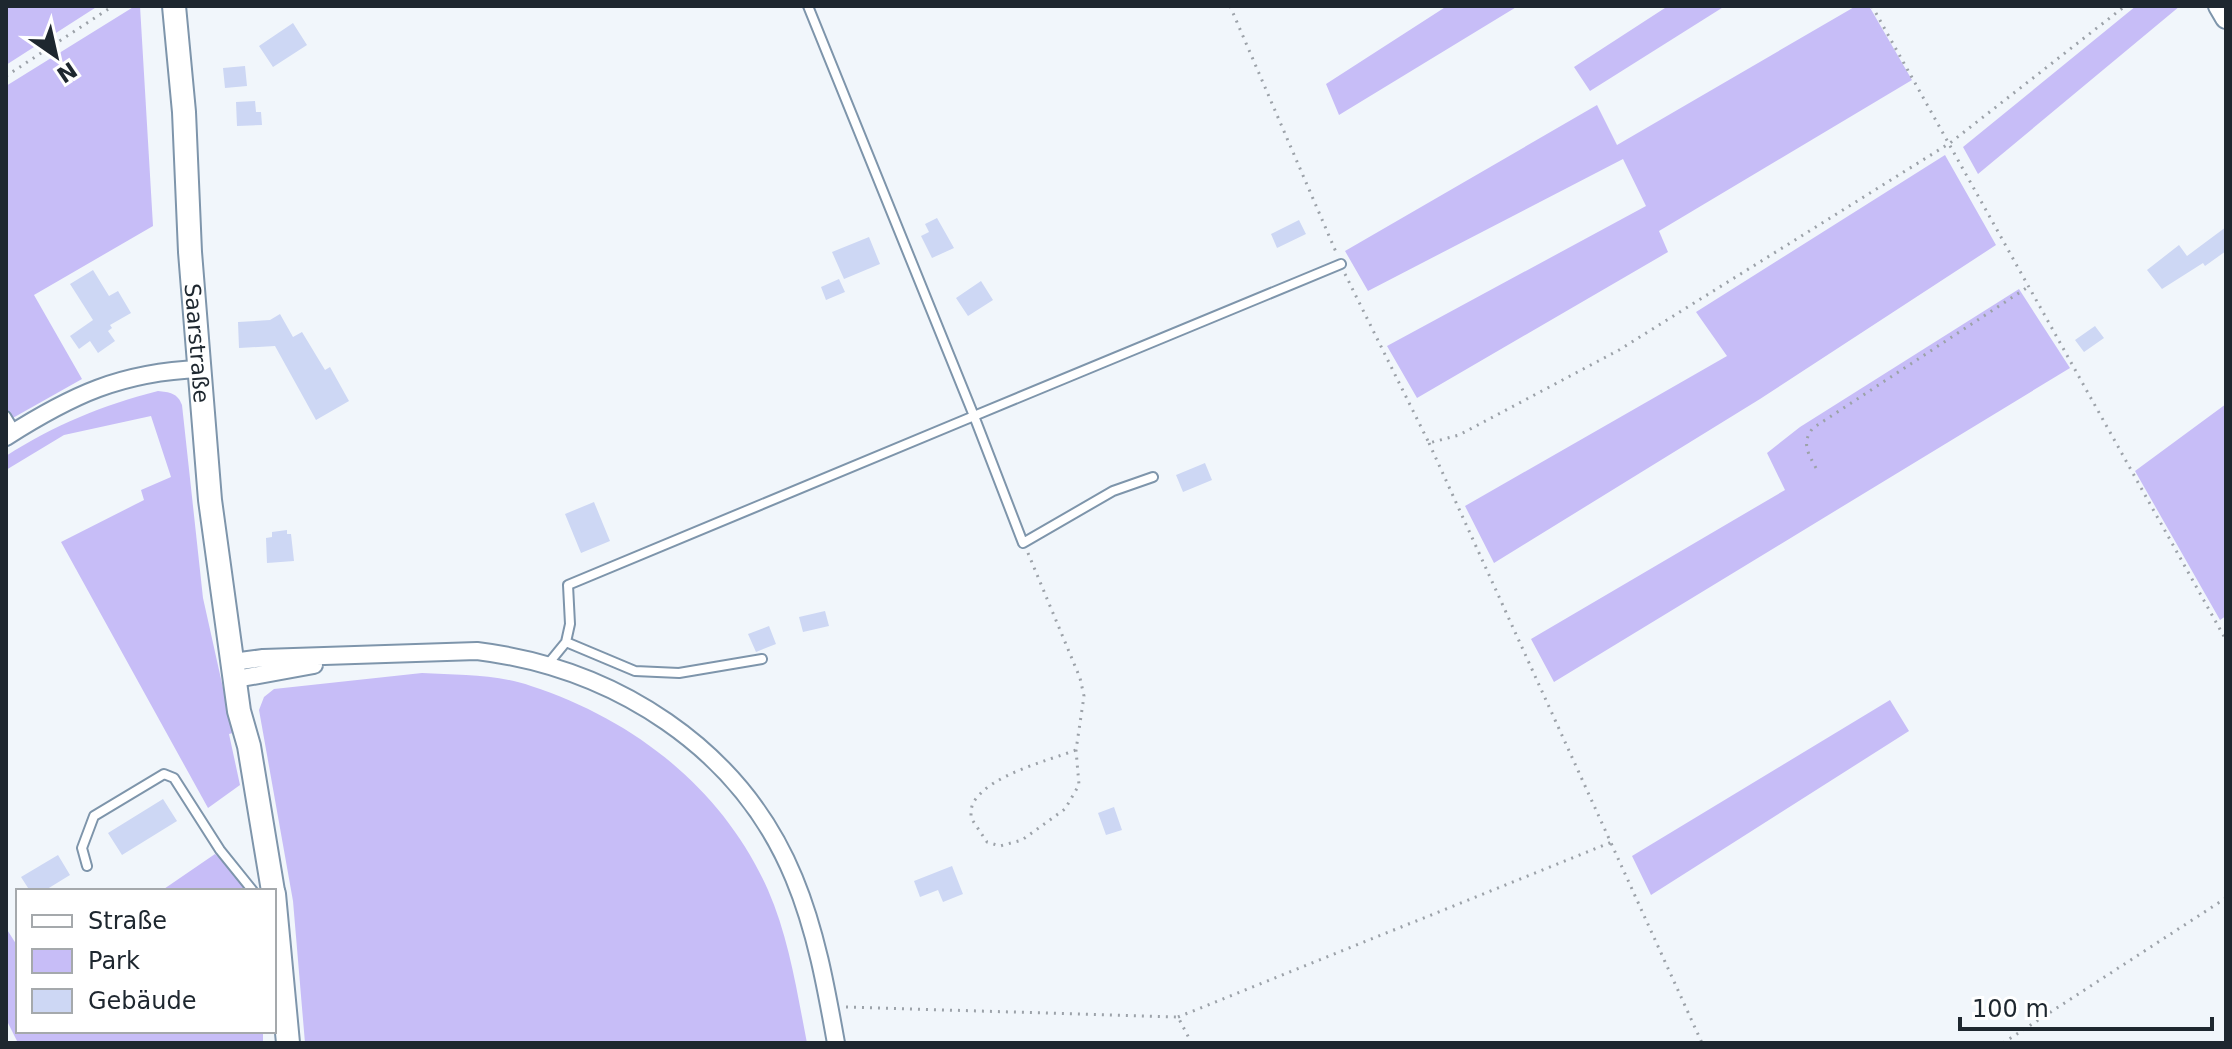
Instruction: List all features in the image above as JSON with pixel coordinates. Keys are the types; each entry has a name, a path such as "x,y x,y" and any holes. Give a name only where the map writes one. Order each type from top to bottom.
{"main road":[{"name":"Saarstraße","path":"174,6 210,500 240,716 249,746 272,889"},
{"name":"Saarstraße","path":"276,921 288,1043"}],"street":[{"path":"2219,6 2226,18"},
{"path":"9,428 100,386 162,372 200,369"},
{"path":"234,671 355,657 477,651 548,664 604,685 653,711 700,747 747,796 769,827 796,882 810,920 836,1043"}],"lane":[{"path":"808,6 1023,543 1113,491 1153,477"},
{"path":"548,664 566,642 570,624 568,585 1341,264"},
{"path":"566,642 635,671 679,673 762,659"},
{"path":"87,866 82,848 94,816 164,774 174,778 220,850 251,889"}],"path":[{"path":"6,76 113,6"},
{"path":"1230,6 1341,264 1429,443 1702,1043"},
{"path":"1872,6 2226,640"},
{"path":"1429,443 1459,435 1619,350 1950,143 2125,6"},
{"path":"1816,468 1805,448 1807,435 1813,428 2028,287"},
{"path":"1023,543 1080,678 1084,696 1076,750 1079,785 1065,809 1022,840 1000,846 987,842 971,818 972,803 982,792 1000,779 1076,750"},
{"path":"830,1007 1178,1017 1612,842"},
{"path":"2003,1043 2226,898"},
{"path":"1178,1017 1190,1040"}],"green space":[{"path":"6,6 98,6 6,65"},
{"path":"135,6 140,6 153,226 34,295 82,379 11,419 6,410 6,86"},
{"path":"1447,6 1518,6 1339,115 1326,84"},
{"path":"1668,6 1725,6 1590,91 1574,67"},
{"path":"1856,6 1869,6 1912,80 1659,231 1668,252 1417,398 1387,346 1646,206 1623,159 1368,291 1345,251 1597,105 1617,145"},
{"path":"2136,6 2180,6 1978,174 1963,147"},
{"path":"1945,155 1996,245 1760,399 1494,563 1465,506 1727,356 1696,312"},
{"path":"2019,289 2070,368 1554,682 1531,639 1785,490 1767,453 1800,427"},
{"path":"158,391 176,396 182,405 203,598 233,733 229,734 240,785 208,808 61,542 144,500 141,490 171,477 151,416 64,435 6,470 6,456 42,435 98,410"},
{"path":"2226,404 2226,616 2220,620 2135,471"},
{"path":"422,673 505,679 569,700 640,739 701,790 727,820 768,890 787,946 807,1043 305,1043 293,901 259,710 264,697 274,689"},
{"path":"1890,700 1909,731 1651,895 1632,856"},
{"path":"215,854 256,889 164,889"},
{"path":"6,928 16,944 16,1033 263,1033 263,1043 18,1043 6,1019"}],"building":[{"path":"293,23 307,45 273,67 259,46"},
{"path":"245,66 247,86 225,88 223,68"},
{"path":"255,101 256,112 261,112 262,125 237,126 236,102"},
{"path":"937,218 954,248 932,258 921,236 929,232 925,224"},
{"path":"1299,220 1306,234 1277,248 1271,234"},
{"path":"2226,227 2226,251 2205,266 2203,263 2162,289 2147,270 2179,245 2187,256"},
{"path":"869,237 880,264 844,279 832,252"},
{"path":"93,270 109,296 118,291 131,313 110,325 112,328 108,331 115,341 98,353 90,341 79,349 70,336 93,320 70,284"},
{"path":"839,279 845,292 826,300 821,287"},
{"path":"981,281 993,300 968,316 956,298"},
{"path":"280,314 293,337 302,332 325,370 330,367 349,401 316,420 275,346 239,348 238,322 270,320"},
{"path":"2095,326 2104,338 2084,352 2075,340"},
{"path":"1205,463 1212,480 1183,492 1176,475"},
{"path":"594,502 610,541 581,553 565,514"},
{"path":"287,530 287,534 291,534 294,561 267,563 266,538 272,537 272,532"},
{"path":"825,611 829,626 803,632 799,617"},
{"path":"769,626 776,644 756,652 748,634"},
{"path":"163,799 177,821 122,855 108,833"},
{"path":"1114,807 1122,830 1106,835 1098,813"},
{"path":"58,855 70,875 47,889 29,889 21,877"},
{"path":"952,866 963,894 943,902 938,890 920,897 914,881"}]}
